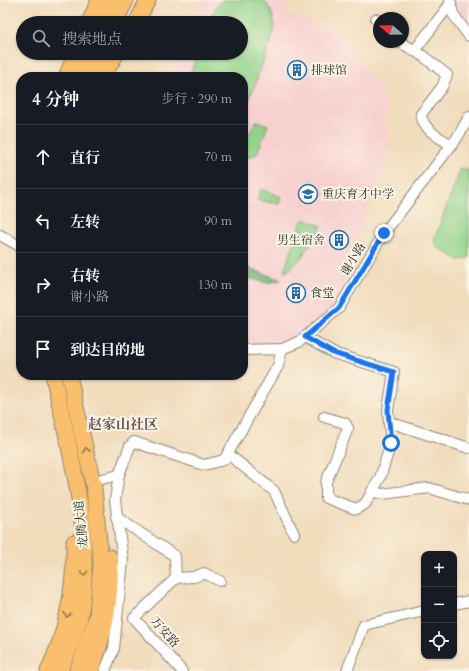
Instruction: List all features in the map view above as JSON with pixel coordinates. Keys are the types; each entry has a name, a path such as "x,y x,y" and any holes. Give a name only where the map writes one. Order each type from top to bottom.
{"highway":[{"path":"95,11 111,0"},
{"path":"140,16 148,0"},
{"path":"120,16 131,2"},
{"path":"126,16 131,2"},
{"path":"66,72 69,60"},
{"path":"67,72 73,60"},
{"path":"79,72 85,60"},
{"path":"92,72 98,60"},
{"path":"102,72 107,60"},
{"path":"104,72 112,60"},
{"name":"龙腾大道","path":"54,380 81,508 85,563 81,612 60,671"},
{"name":"龙腾大道","path":"70,380 94,484 101,563 97,616 77,671"},
{"path":"48,671 65,626 71,595 75,557 73,465"},
{"path":"91,671 106,617 111,582 109,545 94,484"}],"street":[{"path":"450,1 453,14 469,36"},
{"path":"414,51 450,1"},
{"path":"409,48 423,56 447,75 442,87 421,114 422,121 428,129 451,145"},
{"name":"谢小路","path":"248,350 282,349 299,342 339,308 384,233 451,145 469,117"},
{"path":"4,237 16,244"},
{"path":"305,337 333,353 394,372 388,410 391,443 380,478 365,504 356,509 326,498 326,482 348,428 345,423 324,417"},
{"path":"105,671 114,648 123,560 116,517 115,500 119,475 130,446 134,442 204,465 224,460 278,366 282,349"},
{"path":"389,422 469,448"},
{"path":"228,454 274,491 294,534"},
{"path":"94,484 119,475"},
{"path":"372,491 382,494 429,488 469,500"},
{"path":"116,517 175,556 176,578 194,577 204,573 220,581"},
{"name":"万安路","path":"176,578 134,618 182,671"},
{"path":"457,603 469,601"},
{"path":"347,671 364,625 421,612"}],"shaded area":[{"name":"重庆育才中学","path":"200,0 289,0 284,12 339,33 387,101 383,119 392,142 362,222 345,261 358,268 337,303 300,334 280,343 248,345 248,72 172,72 177,60 248,60 248,16 194,16"},
{"path":"452,0 469,0 469,30 455,13"}],"green space":[{"path":"222,0 264,0 271,12 274,23 274,33 248,103 248,72 191,72 195,60 248,60 248,16 212,16"},
{"path":"256,121 268,125 257,154 248,157 248,134 251,132"},
{"path":"461,168 469,171 469,258 459,260 437,247 434,240"},
{"path":"261,189 281,197 279,204 257,200"},
{"path":"303,219 322,226 300,259 287,272 284,271"},
{"path":"248,268 281,280 267,283 248,278"}],"place":[{"name":"排球馆","path":"297,70"},
{"name":"重庆育才中学","path":"308,194"},
{"name":"男生宿舍","path":"339,240"},
{"name":"食堂","path":"296,293"}],"district":[{"name":"赵家山社区","path":"123,424"}],"route":[{"path":"384,233 339,308 305,337 333,353 394,372 388,410 391,443"}]}
